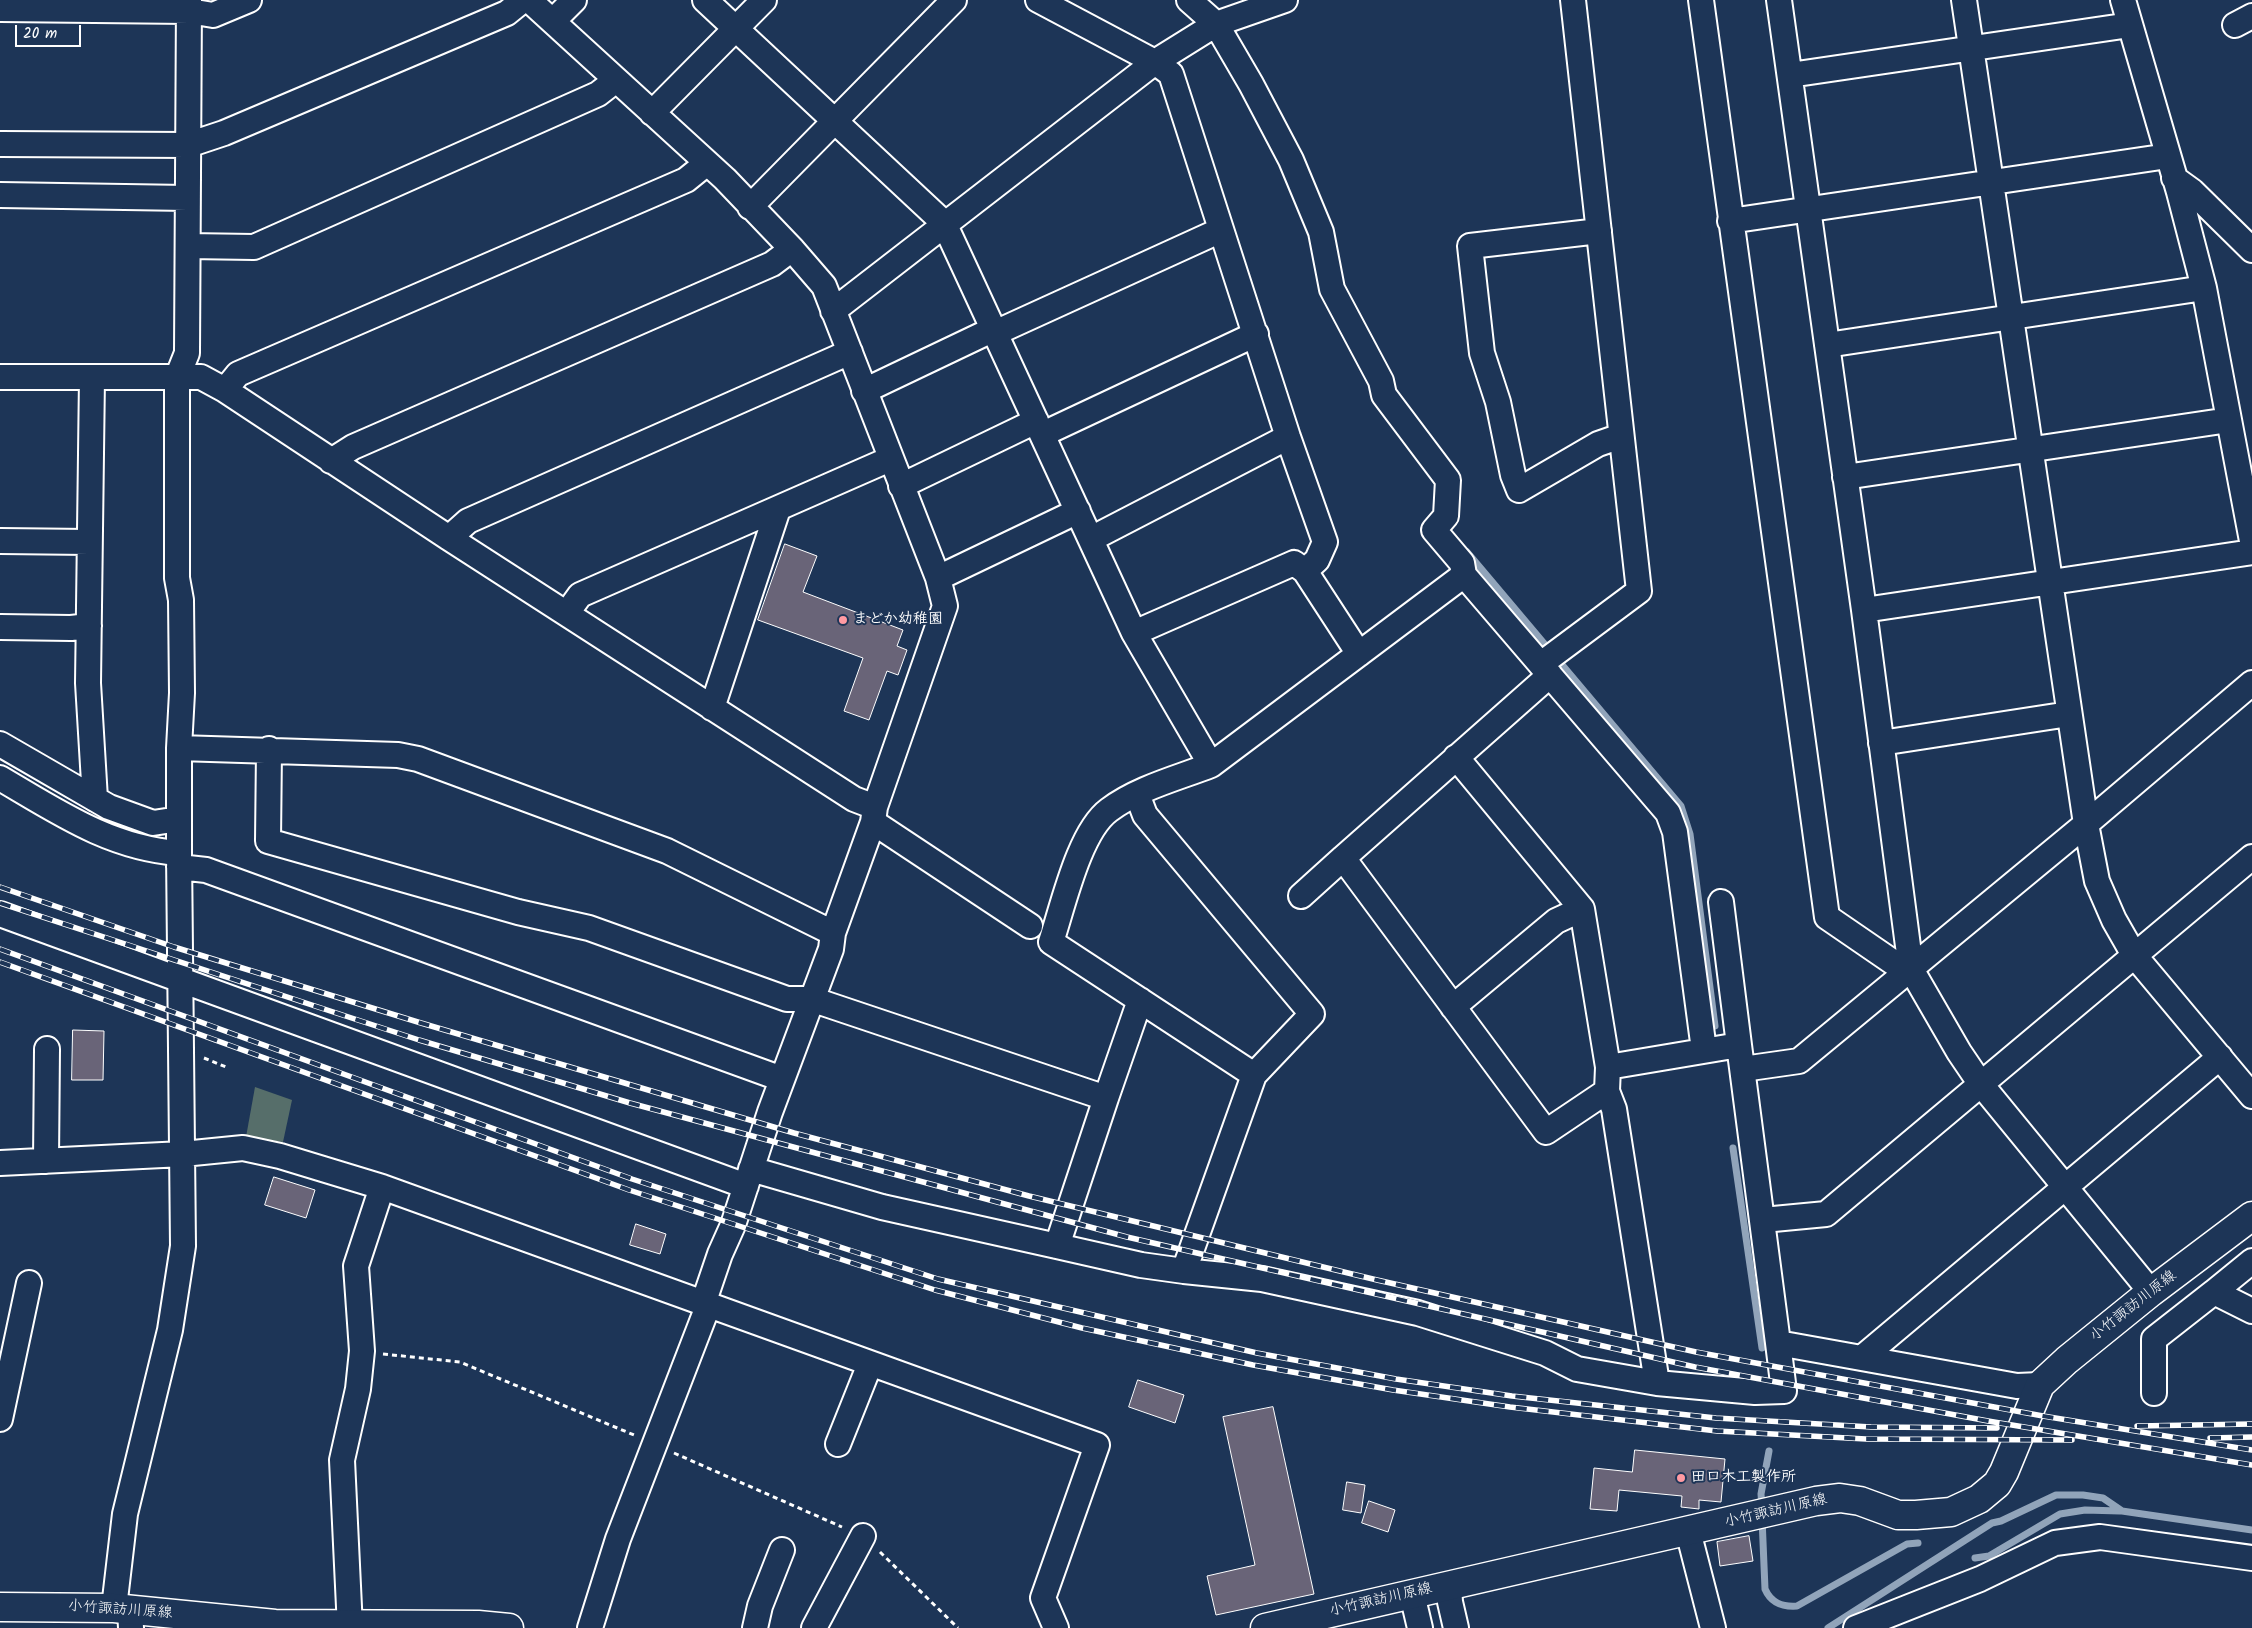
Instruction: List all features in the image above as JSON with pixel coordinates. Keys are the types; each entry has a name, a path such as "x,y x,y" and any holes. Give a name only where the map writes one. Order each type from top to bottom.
{"main road":[{"name":"小竹諏訪川原線","path":"1265,1628 1816,1501 1840,1498 1860,1501 1898,1514 1933,1515 1967,1506 1997,1484 2010,1459 2040,1385 2067,1360 2152,1292 2252,1216"},
{"name":"小竹諏訪川原線","path":"0,1607 275,1624 350,1626 478,1625 509,1628"}],"street":[{"path":"0,9 189,6 213,15 249,0"},
{"path":"0,144 188,145 224,133 507,13 523,0"},
{"path":"529,0 726,179 824,286 938,578 945,606 833,933 831,949 782,1079 706,1305 618,1539 590,1628"},
{"path":"553,21 574,0"},
{"path":"706,0 944,223 1134,633 1211,765"},
{"path":"652,113 764,0"},
{"path":"750,206 954,0"},
{"path":"1038,0 1154,62 1171,74 1288,438 1325,542 1317,560 1305,571"},
{"path":"1189,0 1216,24 1251,84 1290,160 1321,232 1332,290 1382,380 1384,395 1448,480 1446,516 1434,530 1462,563 1464,575 1549,662 1668,814 1675,832 1704,1050"},
{"path":"833,311 1154,62 1216,24 1285,0"},
{"path":"1301,896 1456,757 1549,662 1639,591 1620,436 1573,0"},
{"path":"1701,0 1827,917 1897,965 1911,969"},
{"path":"1779,0 1864,610 1911,969 1959,1052 1980,1083 2152,1292"},
{"path":"1964,0 2029,450 2086,824 2097,881 2114,920 2134,955 2252,1096"},
{"path":"2123,0 2204,288 2252,541"},
{"path":"125,1615 125,1514 170,1330 183,1246 179,860 179,748 182,693 181,600 177,578 177,378 187,353 189,6"},
{"path":"1790,75 2130,25"},
{"path":"188,246 254,247 598,94 616,80"},
{"path":"225,390 238,374 686,180 707,163"},
{"path":"1730,221 1990,182 2171,167"},
{"path":"2171,167 2192,191 2252,250"},
{"path":"0,196 187,198"},
{"path":"864,391 1221,230"},
{"path":"1599,231 1470,246 1482,352 1498,402 1512,475 1519,490 1598,444 1620,436"},
{"path":"331,461 353,447 772,264 792,249"},
{"path":"1827,345 2204,288"},
{"path":"901,486 1256,334"},
{"path":"449,538 468,521 850,352"},
{"path":"0,377 201,377 225,390 449,538 854,799 1030,926"},
{"path":"92,377 88,683 90,736 95,768 95,800"},
{"path":"1845,477 2229,420"},
{"path":"1091,539 1288,438"},
{"path":"567,613 580,595 890,459"},
{"path":"712,708 778,509"},
{"path":"938,578 1078,511"},
{"path":"0,541 89,542"},
{"path":"1864,610 2252,552"},
{"path":"1134,633 1294,562 1305,571 1359,654"},
{"path":"1254,1075 1051,942 1080,855 1093,828 1108,810 1137,794 1211,765 1464,575"},
{"path":"0,628 71,628 89,626"},
{"path":"1743,1070 1799,1061 2086,824 2252,683"},
{"path":"1881,743 2069,714"},
{"path":"0,744 108,807 153,823 179,819"},
{"path":"179,748 270,749 398,755 418,759 667,851 833,933"},
{"path":"270,749 268,841 518,912 589,928 787,999 811,999 1106,1098"},
{"path":"1456,757 1582,909 1608,1067 1607,1091 1614,1109 1658,1383"},
{"path":"0,778 100,835 154,851 782,1079"},
{"path":"1137,794 1145,815 1312,1014 1254,1075 1184,1271"},
{"path":"1763,1220 1826,1214 2252,857"},
{"path":"1343,858 1546,1132 1607,1091"},
{"path":"0,914 748,1177 1141,1265 1262,1279 1418,1313 1546,1353 1577,1369 1658,1383 1755,1392 1784,1391 1721,902"},
{"path":"1453,1007 1556,921 1582,909"},
{"path":"1057,1246 1140,1000"},
{"path":"1608,1067 1704,1050 1739,1046"},
{"path":"46,1161 47,1049"},
{"path":"1863,1357 2220,1058"},
{"path":"0,1163 183,1154 243,1148 280,1156 382,1187 1097,1446 1043,1598 1056,1628"},
{"path":"350,1626 342,1460 358,1389 362,1352 356,1266 382,1187"},
{"path":"2154,1392 2154,1339 2252,1261"},
{"path":"0,1419 29,1283"},
{"path":"2214,1292 2252,1311"},
{"path":"1778,1343 2017,1386 2040,1385"},
{"path":"838,1444 870,1364"},
{"path":"1688,1532 1713,1628"},
{"path":"814,1628 863,1536"},
{"path":"1856,1628 1980,1580 2055,1543 2100,1537 2252,1558"},
{"path":"755,1628 760,1606 782,1550"},
{"path":"1449,1585 1450,1602 1456,1628"},
{"path":"1412,1594 1420,1628"}],"green space":[{"path":"255,1087 292,1100 283,1142 246,1137"}],"building":[{"path":"785,544 817,556 803,592 903,630 897,646 907,650 898,675 887,671 869,720 844,711 863,658 758,620"},
{"path":"73,1030 104,1031 103,1080 72,1080"},
{"path":"274,1177 315,1190 306,1218 265,1205"},
{"path":"636,1224 666,1234 660,1254 630,1245"},
{"path":"1138,1380 1184,1395 1175,1423 1129,1407"},
{"path":"1273,1407 1314,1594 1216,1615 1207,1576 1255,1565 1223,1417"},
{"name":"田口木工製作所","path":"1635,1450 1725,1459 1721,1502 1699,1500 1699,1509 1681,1507 1682,1496 1619,1490 1617,1511 1590,1509 1594,1468 1632,1472"},
{"path":"1347,1482 1365,1485 1361,1513 1343,1510"},
{"path":"1369,1501 1395,1510 1388,1532 1362,1523"},
{"path":"1749,1536 1753,1561 1720,1566 1717,1542"}],"waterway":[{"path":"1467,552 1681,806 1690,834 1715,1026"},
{"path":"1733,1148 1762,1348"},
{"path":"1762,1507 1761,1494 1769,1451"},
{"path":"1828,1628 1992,1523 2001,1521 2056,1495 2083,1495 2103,1498 2122,1511 2252,1530"},
{"path":"1975,1558 1989,1556 2060,1514 2085,1510 2120,1511"},
{"path":"1762,1518 1765,1589 1770,1598 1787,1606 1797,1606 1907,1544 1918,1543"}],"railway":[{"path":"0,887 174,947 421,1023 794,1133 1029,1196 1377,1280 1696,1352 2043,1416 2252,1450"},
{"path":"0,903 419,1040 630,1103 1127,1237 1695,1367 1988,1421 2252,1465"},
{"path":"0,949 632,1179 938,1279 1257,1353 1396,1379 1512,1396 1716,1418 1871,1427 1997,1428"},
{"path":"0,962 629,1190 935,1290 1082,1328 1253,1365 1393,1390 1510,1407 1717,1431 1866,1439 2072,1440"},
{"path":"2137,1426 2252,1424"},
{"path":"2210,1438 2252,1437"}],"place":[{"name":"まどか幼稚園","path":"843,620"},
{"name":"田口木工製作所","path":"1681,1478"}]}
